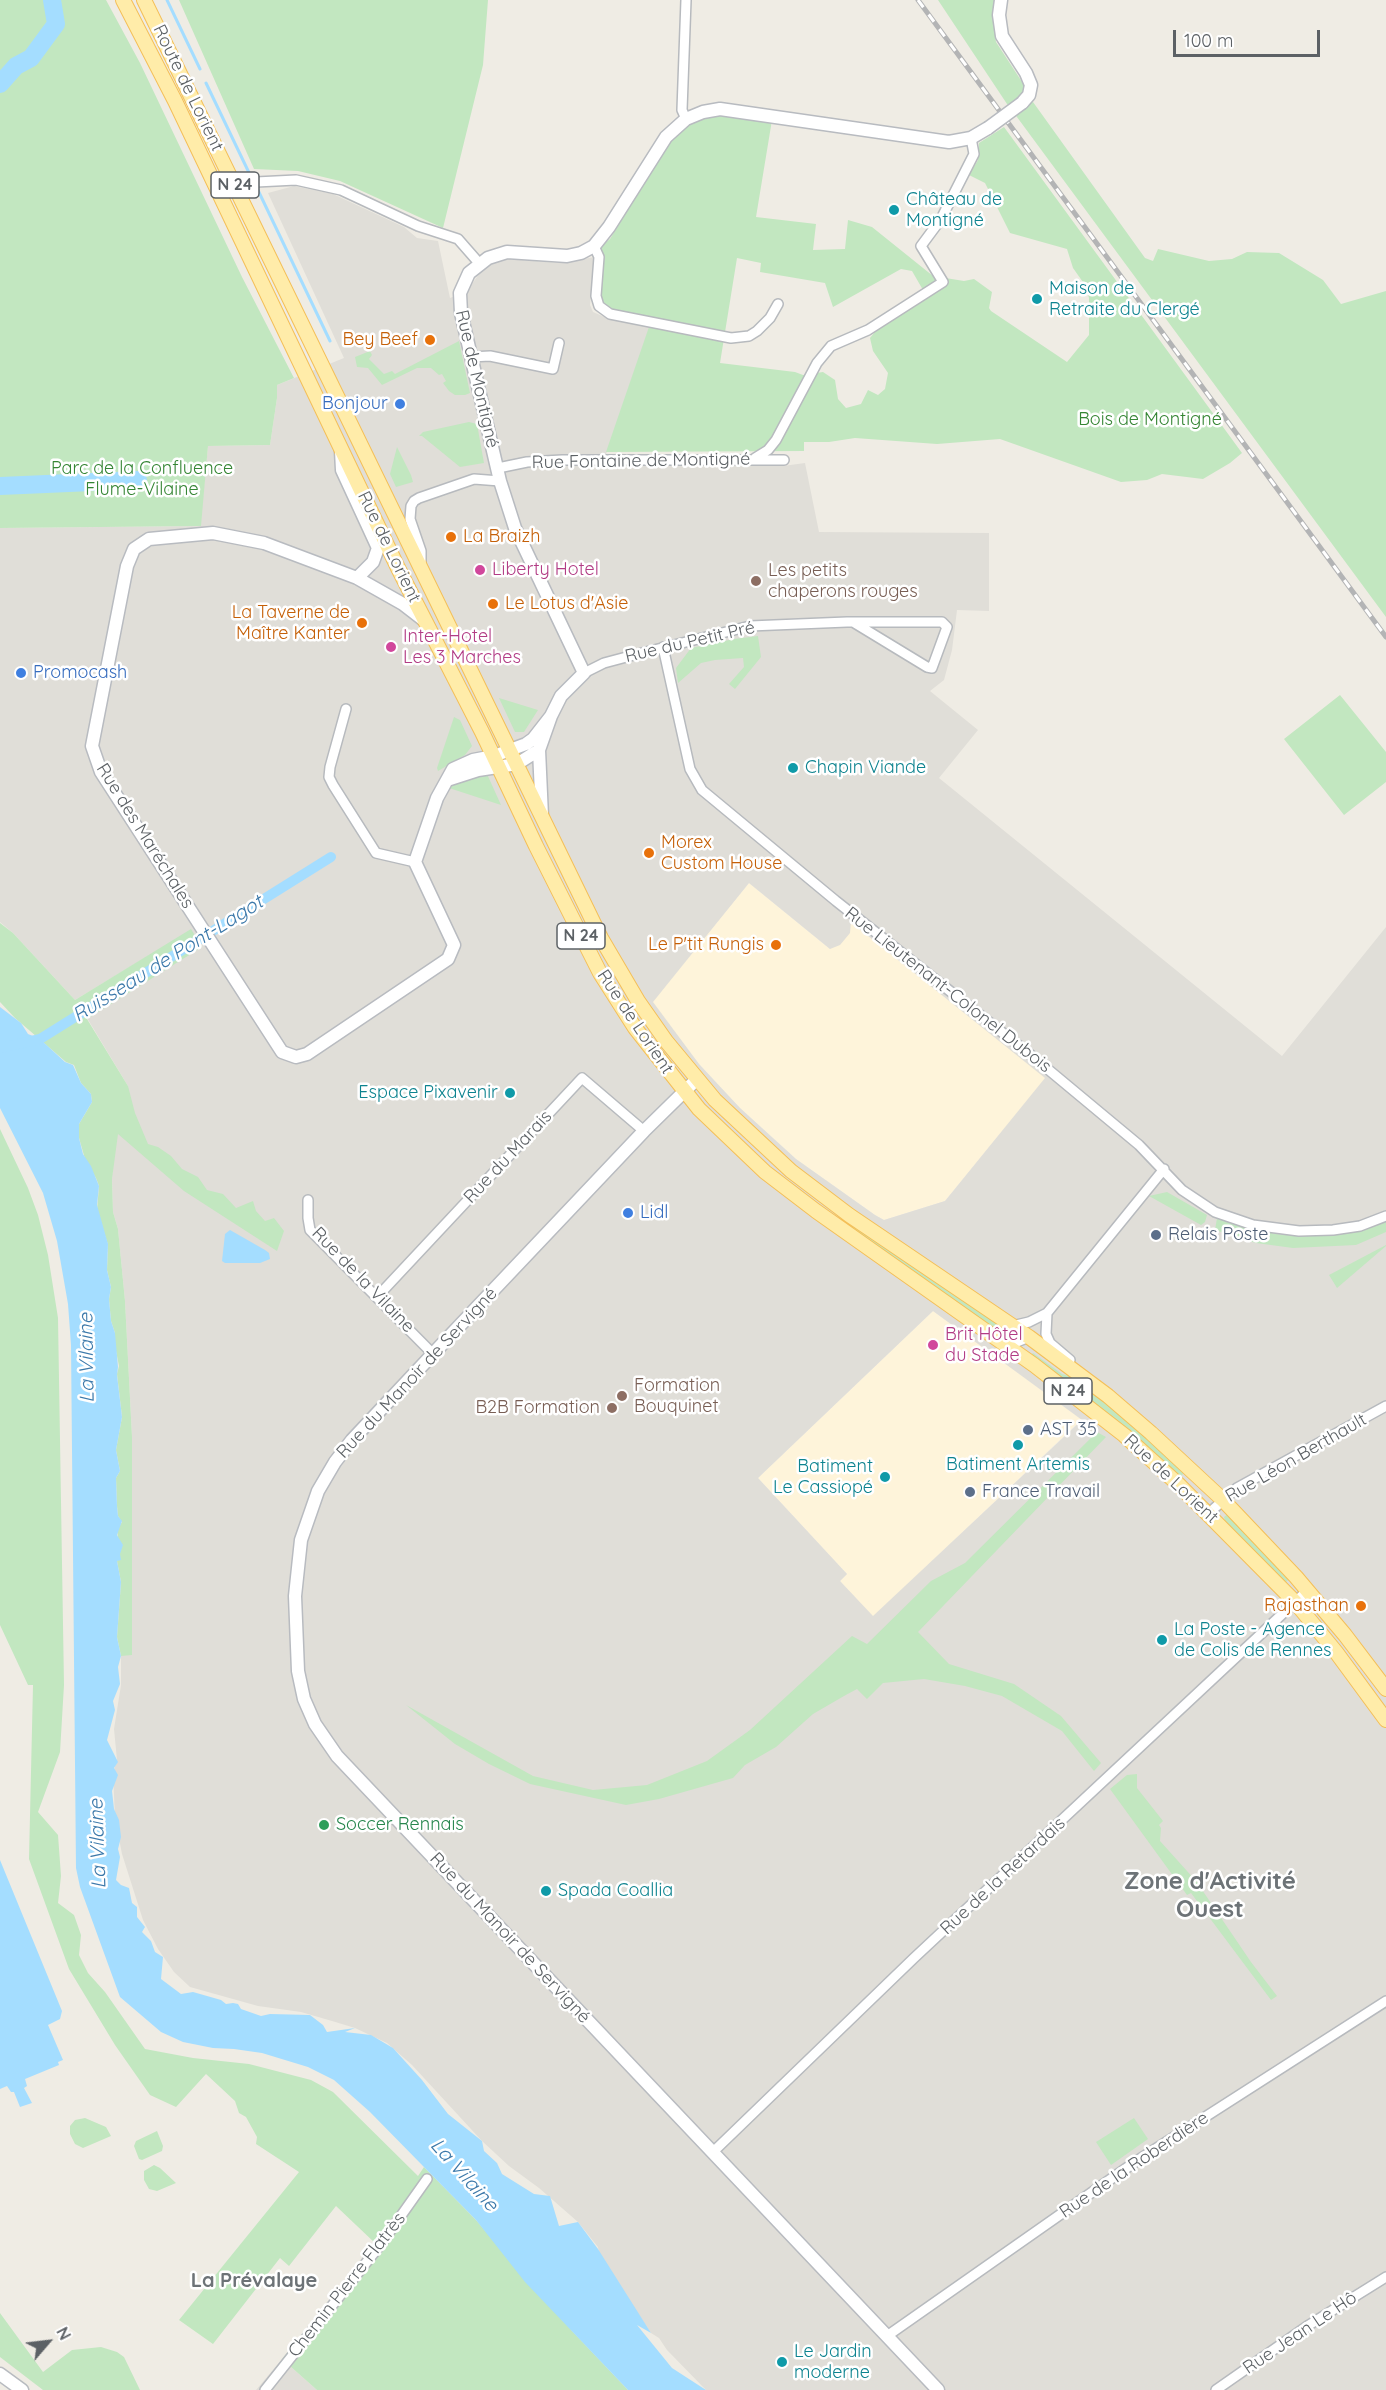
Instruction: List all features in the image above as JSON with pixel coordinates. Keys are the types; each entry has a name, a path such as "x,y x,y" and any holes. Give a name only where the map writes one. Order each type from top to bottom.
{"main road":[{"name":"Route de Lorient","path":"123,0 287,336"},
{"name":"Route de Lorient","path":"144,0 325,372"},
{"name":"Rue de Lorient","path":"287,336 600,974 623,1010 684,1092 756,1164 837,1226 1008,1346 1124,1435 1209,1513 1295,1602 1336,1652 1386,1720"},
{"name":"Rue de Lorient","path":"325,372 601,938 638,1001 666,1041 723,1108 769,1152 849,1215 1029,1337 1108,1396 1222,1499 1308,1590 1386,1689"},
{"path":"586,945 601,938"}],"street":[{"path":"686,0 682,110 686,119"},
{"path":"256,183 296,180 340,190 418,226 458,239 479,264 494,255 507,252 567,256 581,253 594,246 609,227 666,137 686,119 703,112 720,109 949,142 971,138 988,128 1022,103 1029,95 1031,85 1026,73 1002,36 999,15 1001,0"},
{"path":"755,458 768,450 776,440 817,363 831,346 868,330 943,282 921,246 941,219 974,154 971,138"},
{"path":"594,246 599,257 596,296 599,306 610,314 731,338 749,336 757,331 770,318 778,304"},
{"name":"Rue de Montigné","path":"479,264 465,278 460,293 461,313 499,475 519,538 584,673"},
{"path":"471,357 490,356 553,369 558,343"},
{"path":"341,446 342,470 378,548 373,562 357,578"},
{"name":"Rue Fontaine de Montigné","path":"421,570 421,551 410,519 411,506 426,495 474,479 499,475 539,461 755,458 784,460"},
{"name":"Rue des Maréchales","path":"415,862 445,921 454,945 448,959 307,1054 296,1057 282,1052 101,772 92,746 127,566 134,549 149,539 213,534 264,543 357,578 403,604 425,621"},
{"name":"Rue du Petit Pré","path":"542,818 539,750 561,696 584,673 604,663 750,626 854,622 942,622 947,627 932,668 854,622"},
{"name":"Rue Lieutenant-Colonel Dubois","path":"663,647 690,769 702,790 1139,1145 1182,1190 1211,1210 1253,1225 1299,1231 1333,1230 1359,1226 1386,1216"},
{"path":"346,709 330,767 329,777 333,786 376,853 415,862 437,798 453,769 461,765 496,762 518,764 539,750"},
{"name":"Rue du Petit Pré","path":"510,750 529,742 551,716"},
{"path":"496,762 510,750"},
{"name":"Rue du Marais","path":"378,1296 582,1078 644,1131"},
{"name":"Rue du Manoir de Servigné","path":"697,1079 644,1131 433,1354 352,1440 335,1462 315,1499 301,1540 295,1596 297,1664 304,1699 321,1736 337,1756 938,2390"},
{"path":"1012,1326 1029,1322 1047,1313 1164,1169"},
{"name":"Rue de la Vilaine","path":"308,1200 310,1230 433,1354"},
{"path":"837,1226 849,1215"},
{"name":"Rue de Lorient","path":"1047,1313 1046,1334 1050,1343 1103,1386 1108,1396"},
{"path":"1008,1346 1029,1337"},
{"name":"Rue Léon Berthault","path":"1209,1513 1237,1488 1386,1406"},
{"path":"1295,1602 1308,1590"},
{"name":"Rue de la Retardais","path":"713,2152 914,1958 1295,1602"},
{"name":"Rue de la Roberdière","path":"887,2336 1138,2160 1386,2001"},
{"name":"Chemin Pierre Flatrès","path":"265,2390 381,2244 428,2179"},
{"name":"Rue Jean Le Hô","path":"1216,2390 1309,2325 1386,2277"},
{"path":"0,2374 22,2390"}],"shaded area":[{"path":"294,186 333,194 404,227 417,238 438,241 450,298 467,291 484,267 497,261 510,259 558,263 595,257 590,305 593,312 607,318 650,327 602,466 783,466 805,463 819,532 989,533 989,611 957,610 952,650 944,680 930,691 978,730 939,778 1282,1056 1386,927 1386,2390 706,2390 667,2350 659,2338 651,2333 600,2260 598,2247 578,2222 482,2141 412,2065 387,2043 355,2028 301,2012 258,2006 190,1987 174,1972 158,1949 143,1920 122,1854 115,1818 113,1773 117,1760 114,1729 121,1685 121,1655 132,1655 132,1437 125,1301 118,1229 113,1212 112,1179 114,1124 128,1086 87,1018 178,938 75,1000 0,922 0,528 200,526 208,446 270,445 277,385 344,358 268,193","holes":["749,883 830,949 840,945 850,933 851,922 1045,1078 945,1201 884,1220 875,1215 796,1159 740,1108 699,1064 653,1002","933,1311 1082,1420 873,1616 840,1581 847,1574 758,1478"]},
{"path":"749,883 830,949 849,921 1046,1078 945,1201 884,1220 875,1215 796,1159 740,1108 699,1064 652,1002"},
{"path":"933,1311 1082,1419 873,1617 840,1581 847,1574 758,1478"},
{"path":"282,2359 317,2390 256,2390"}],"green space":[{"name":"Parc de la Confluence Flume-Vilaine","path":"0,0 106,0 140,63 242,277 294,378 277,385 270,445 208,446 201,526 0,528"},
{"path":"179,0 488,0 483,65 443,228 340,181 298,171 254,169"},
{"path":"938,0 994,0 993,20 996,42 1024,85 1023,95 1009,107"},
{"path":"1033,102 1145,258 1153,261 1158,249 1209,261 1232,259 1247,252 1279,253 1323,280 1341,304 1386,291 1386,617 1014,113 1024,105"},
{"name":"Bois de Montigné","path":"721,114 772,120 756,217 816,224 813,250 845,249 848,220 872,227 933,276 964,281 974,279 992,292 989,308 991,311 1067,362 1089,335 1089,298 1085,285 1073,268 1067,249 1010,233 985,183 969,175 978,160 979,143 1004,127 1242,453 1203,479 1162,474 1147,480 1121,482 1000,439 937,444 855,438 829,442 804,442 804,451 606,452 651,321 610,311 603,305 598,296 601,246 610,239 673,136 695,118","holes":["737,258 761,263 760,272 825,283 833,307 901,269 912,271 923,290 878,328 870,338 873,351 888,373 885,389 878,395 868,390 861,404 846,408 838,399 835,380 823,372 803,375 795,372 720,363"]},
{"path":"459,341 470,393 465,395 455,395 449,391 443,383 446,381 442,374 439,375 431,368 417,368 382,385 368,368 357,367 355,357 370,351 372,355 369,359 384,374 392,371 395,374"},
{"path":"469,422 477,424 484,463 460,467 422,436 419,436 423,432"},
{"path":"397,447 413,482 396,487 390,474"},
{"path":"758,636 761,657 735,689 729,684 744,667 743,658 701,663 678,683 676,668 691,648"},
{"path":"1340,695 1386,752 1386,782 1344,815 1284,739"},
{"path":"499,698 538,710 524,732 515,732"},
{"path":"454,717 460,720 472,746 465,755 438,771 437,768"},
{"path":"487,774 501,805 449,788 456,781"},
{"path":"0,923 13,933 75,1000 191,929 202,947 87,1019 128,1086 135,1113 148,1144 158,1147 171,1156 182,1169 198,1177 207,1190 223,1194 236,1208 253,1201 256,1211 265,1221 274,1218 284,1231 277,1251 184,1191 118,1134 112,1179 113,1212 118,1229 125,1301 132,1437 132,1655 121,1656 117,1637 121,1582 117,1561 120,1554 117,1530 122,1522 118,1516 117,1506 116,1478 120,1471 116,1450 122,1417 117,1374 119,1366 109,1299 111,1287 107,1270 108,1245 97,1210 99,1186 85,1159 79,1138 79,1124 92,1102 91,1094 81,1083 74,1065 66,1062 0,1002"},
{"path":"0,1129 38,1215 48,1255 58,1318 64,1685 60,1752 38,1812 58,1835 61,1876 58,1903 74,1915 81,1935 79,1955 88,1973 105,1992 145,2049 193,2058 249,2064 311,2080 333,2092 418,2176 424,2167 476,2220 574,2333 628,2390 317,2390 282,2359 376,2244 336,2206 289,2266 280,2258 213,2344 179,2320 299,2172 256,2144 257,2137 246,2117 239,2113 235,2101 206,2074 176,2107 150,2095 115,2045 69,1969 29,1859 33,1685 28,1685 0,1625"},
{"path":"1167,1192 1207,1215 1205,1222 1201,1225 1149,1196"},
{"path":"1217,1218 1275,1234 1303,1236 1346,1232 1386,1222 1386,1232 1356,1245 1293,1248 1256,1243 1215,1230"},
{"path":"851,1223 1020,1338 1009,1341 850,1227"},
{"path":"1386,1246 1337,1288 1329,1275"},
{"path":"1033,1353 1062,1374 1073,1377 1103,1401 1185,1471 1180,1478 1030,1356"},
{"path":"1097,1432 1106,1437 918,1632 949,1664 1014,1684 1061,1716 1101,1763 1094,1771 1062,1731 1002,1696 965,1686 924,1679 883,1683 867,1699 857,1689 813,1714 776,1747 745,1765 733,1778 659,1799 626,1805 530,1784 455,1744 406,1705 533,1776 593,1790 647,1785 707,1761 750,1730 852,1636 867,1644 931,1581 965,1563"},
{"path":"1228,1514 1290,1578 1284,1584 1225,1521 1224,1517"},
{"path":"1137,1774 1137,1788 1163,1821 1159,1825 1161,1828 1160,1841 1196,1881 1277,1996 1271,2000 1191,1893 1187,1895 1110,1789 1127,1775"},
{"path":"85,2118 106,2127 111,2136 83,2148 75,2144 70,2134 70,2126 75,2120"},
{"path":"1134,2118 1148,2139 1111,2165 1096,2142"},
{"path":"157,2131 163,2146 162,2151 142,2160 139,2159 134,2146 136,2141"},
{"path":"154,2165 176,2183 157,2191 149,2189 144,2180 144,2171"},
{"path":"0,2313 43,2372 72,2350 101,2347 124,2357 140,2390 43,2390 0,2357"}],"water":[{"name":"La Vilaine","path":"0,1007 21,1023 28,1034 40,1039 65,1062 73,1065 81,1083 91,1094 92,1102 79,1124 79,1138 83,1154 99,1186 97,1205 108,1244 107,1270 111,1287 109,1299 111,1321 115,1333 122,1417 116,1450 120,1471 116,1478 117,1506 118,1516 122,1521 117,1535 123,1545 121,1560 117,1561 121,1582 117,1637 121,1656 118,1667 120,1684 113,1701 115,1710 107,1740 118,1762 114,1768 118,1775 112,1791 121,1837 116,1880 129,1888 132,1903 137,1907 137,1917 145,1927 142,1932 151,1941 155,1952 163,1957 161,1979 181,1994 193,1992 221,2000 226,2004 238,2004 241,2009 261,2016 270,2014 310,2015 323,2025 327,2032 355,2028 345,2032 371,2035 393,2048 448,2114 482,2141 484,2151 497,2163 502,2174 534,2194 550,2196 559,2226 578,2222 598,2249 651,2333 637,2325 672,2368 706,2390 628,2390 525,2282 476,2220 370,2112 334,2080 308,2067 262,2053 213,2048 183,2042 161,2032 120,1997 80,1887 76,1868 71,1345 68,1304 57,1241 43,1193 0,1108"},
{"path":"230,1230 265,1250 269,1253 270,1259 260,1263 225,1263 222,1261 225,1234"},
{"path":"0,1860 62,2011 60,2019 48,2025 63,2060 58,2062 59,2065 25,2079 27,2086 24,2088 32,2103 20,2107 14,2092 11,2092 7,2086 0,2089"}],"waterway":[{"path":"0,84 16,66 31,58 56,24 52,0"},
{"path":"167,0 200,69"},
{"path":"206,83 252,179"},
{"path":"256,186 330,341"},
{"path":"0,486 138,480"},
{"name":"Ruisseau de Pont-Lagot","path":"0,1048 40,1039 331,857"}],"railway":[{"path":"918,0 1386,637"}],"place":[{"name":"Château de Montigné","path":"894,210"},
{"name":"Maison de Retraite du Clergé","path":"1037,299"},
{"name":"Bey Beef","path":"430,340"},
{"name":"Bonjour","path":"400,404"},
{"name":"La Braizh","path":"451,537"},
{"name":"Liberty Hotel","path":"480,570"},
{"name":"Les petits chaperons rouges","path":"756,581"},
{"name":"Le Lotus d'Asie","path":"493,604"},
{"name":"La Taverne de Maître Kanter","path":"362,623"},
{"name":"Inter-Hotel Les 3 Marches","path":"391,647"},
{"name":"Promocash","path":"21,673"},
{"name":"Chapin Viande","path":"793,768"},
{"name":"Morex Custom House","path":"649,853"},
{"name":"Le P'tit Rungis","path":"776,945"},
{"name":"Espace Pixavenir","path":"510,1093"},
{"name":"Lidl","path":"628,1213"},
{"name":"Relais Poste","path":"1156,1235"},
{"name":"Brit Hôtel du Stade","path":"933,1345"},
{"name":"Formation Bouquinet","path":"622,1396"},
{"name":"B2B Formation","path":"612,1408"},
{"name":"AST 35","path":"1028,1430"},
{"name":"Batiment Artemis","path":"1018,1445"},
{"name":"Batiment Le Cassiopé","path":"885,1477"},
{"name":"France Travail","path":"970,1492"},
{"name":"Rajasthan","path":"1361,1606"},
{"name":"La Poste - Agence de Colis de Rennes","path":"1162,1640"},
{"name":"Soccer Rennais","path":"324,1825"},
{"name":"Spada Coallia","path":"546,1891"},
{"name":"Le Jardin moderne","path":"782,2362"}],"district":[{"name":"Zone d'Activité Ouest","path":"1210,1896"},
{"name":"La Prévalaye","path":"254,2281"}]}
